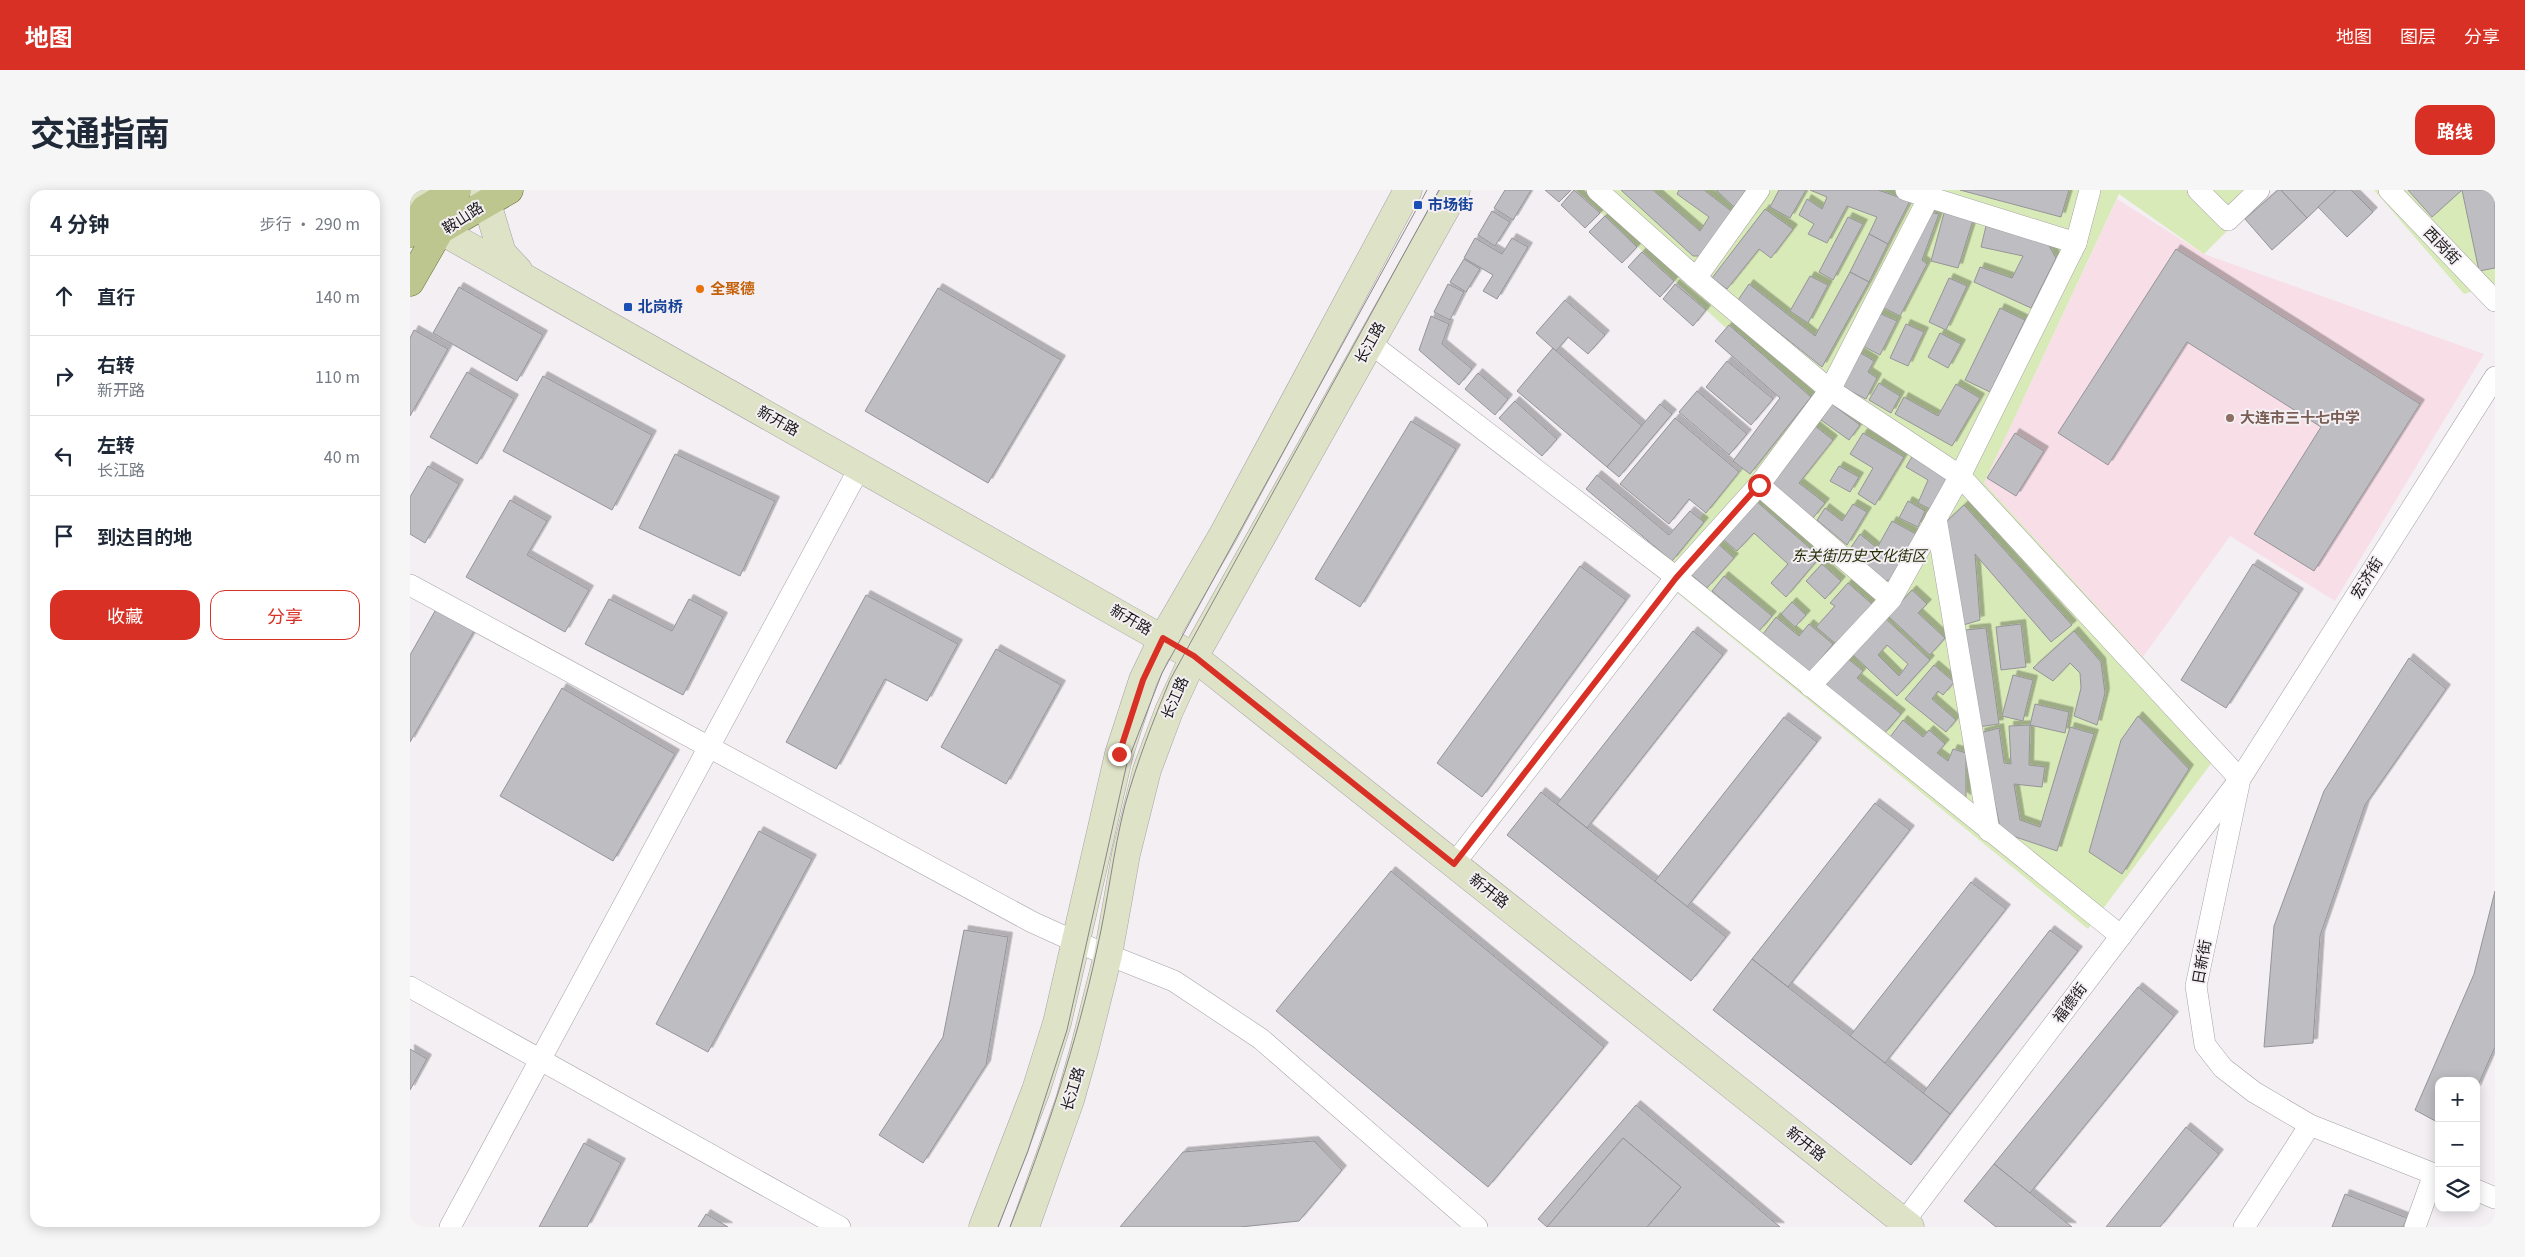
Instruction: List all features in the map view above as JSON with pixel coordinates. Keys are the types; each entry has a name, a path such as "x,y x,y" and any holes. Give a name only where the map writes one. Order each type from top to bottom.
{"main road":[{"name":"鞍山路","path":"410,233 422,207 457,190"},
{"name":"鞍山路","path":"422,207 510,190"},
{"path":"983,1227 1036,1090 1057,1023 1128,719 1143,680 1163,638 1224,533 1408,190"},
{"name":"长江路","path":"1025,1227 1070,1100 1108,956 1126,854 1147,770 1169,711 1194,656 1456,190"},
{"path":"484,196 502,253 526,278"},
{"name":"鞍山路","path":"410,282 422,207"},
{"name":"新开路","path":"422,207 526,278 1194,656 1905,1225"}],"street":[{"path":"1597,190 1696,278 1830,390 1960,476 2240,779"},
{"path":"1696,278 1759,190"},
{"path":"1906,190 1930,194 2076,243"},
{"path":"1810,686 1891,599 1960,476 2076,243 2090,190"},
{"path":"2198,190 2228,220 2259,190"},
{"name":"西岗街","path":"2389,190 2495,301"},
{"path":"1454,864 1676,578 1759,485 1830,390 1930,194"},
{"path":"1370,343 1676,578 2121,936"},
{"name":"宏济街","path":"2240,779 2495,377"},
{"path":"450,1227 860,467"},
{"path":"1759,485 1891,599"},
{"path":"1936,518 1989,831"},
{"path":"410,585 1032,922 1108,956 1174,981 1261,1039 1477,1227"},
{"name":"福德街","path":"1905,1225 2240,779"},
{"name":"日新街","path":"2240,779 2196,986 2205,1045 2223,1068 2254,1092 2310,1125 2435,1175"},
{"path":"410,987 840,1227"},
{"path":"2244,1227 2310,1125"},
{"path":"2415,1227 2435,1177"},
{"path":"2480,1192 2495,1198"}],"shaded area":[{"name":"大连市三十七中学","path":"2117,199 2204,254 2484,354 2335,601 2230,536 2143,657 1984,483"}],"green space":[{"name":"东关街历史文化街区","path":"1576,190 2268,190 2204,254 2119,194 1984,483 2224,746 2088,929 1653,573 1802,398"},
{"path":"2374,190 2495,190 2495,284 2464,294"}],"building":[{"path":"1505,190 1531,190 1513,220 1494,208"},
{"path":"1545,190 1571,190 1559,202"},
{"path":"1574,190 1600,213 1585,228 1561,205"},
{"path":"1621,190 1653,190 1700,231 1709,217 1677,194 1679,190 1704,190 1734,213 1704,256 1693,256"},
{"path":"1716,190 1746,190 1734,207"},
{"path":"1779,190 1806,190 1790,218 1770,207"},
{"path":"1810,190 1878,190 1910,201 1888,244 1869,234 1877,217 1847,206 1827,243 1808,234 1814,224 1799,215 1807,199 1822,209 1827,197"},
{"path":"1960,190 2069,190 2061,217"},
{"path":"2278,190 2281,190 2307,218 2272,250 2245,219"},
{"path":"2281,190 2336,190 2307,218"},
{"path":"2336,190 2351,190 2373,212 2347,237 2318,207"},
{"path":"2408,190 2462,190 2432,217"},
{"path":"2462,190 2495,190 2495,268 2479,271"},
{"path":"1765,209 1793,229 1771,258 1759,249 1727,289 1712,278"},
{"path":"1492,211 1510,222 1495,246 1478,235"},
{"path":"1928,212 1939,214 1922,260 1927,264 1900,316 1882,307"},
{"path":"1944,213 1973,220 1958,268 1931,261"},
{"path":"1605,216 1637,247 1622,263 1589,232"},
{"path":"1848,217 1863,224 1833,280 1819,272"},
{"path":"1986,226 2048,244 2056,258 2031,308 1974,282 1980,267 2012,278 2023,256 1981,247"},
{"path":"1869,234 1888,244 1869,282 1850,272"},
{"path":"1475,238 1502,254 1512,238 1528,247 1497,299 1483,291 1493,275 1464,258"},
{"path":"2176,249 2420,404 2314,571 2254,534 2321,427 2187,342 2108,465 2058,433"},
{"path":"1642,252 1674,281 1660,297 1628,267"},
{"path":"1464,259 1480,269 1466,292 1450,282"},
{"path":"1850,272 1869,282 1822,367 1738,300 1749,284 1815,336"},
{"path":"1810,276 1828,285 1808,323 1790,311"},
{"path":"1949,278 1967,286 1946,330 1929,322"},
{"path":"1448,284 1464,292 1450,320 1434,312"},
{"path":"1675,284 1706,310 1693,326 1663,299"},
{"path":"459,287 543,335 517,381 433,333"},
{"path":"938,288 1061,360 988,483 865,411"},
{"path":"1565,300 1605,335 1588,354 1568,337 1556,351 1536,333"},
{"path":"2000,308 2025,320 1990,392 1965,380"},
{"path":"1879,313 1897,321 1880,355 1863,346"},
{"path":"1431,316 1449,324 1442,344 1472,369 1459,385 1419,350"},
{"path":"1906,324 1924,332 1908,366 1890,358"},
{"path":"1729,325 1811,397 1750,474 1733,461 1780,398 1715,341"},
{"path":"414,330 448,349 410,416 410,338"},
{"path":"1940,333 1961,344 1948,368 1928,357"},
{"path":"1553,348 1642,426 1607,467 1517,391"},
{"path":"1859,352 1874,361 1868,372 1877,378 1866,399 1841,386"},
{"path":"1727,361 1773,399 1751,425 1706,387"},
{"path":"467,372 514,399 477,464 430,437"},
{"path":"1478,373 1508,399 1495,415 1465,389"},
{"path":"543,376 652,435 612,510 503,451"},
{"path":"1879,383 1900,396 1891,413 1869,400"},
{"path":"1956,384 1980,398 1952,446 1895,414 1904,397 1938,416"},
{"path":"1697,391 1747,434 1729,455 1679,412"},
{"path":"1515,401 1557,439 1542,456 1499,418"},
{"path":"1660,404 1672,414 1619,477 1607,467"},
{"path":"1832,404 1860,425 1849,440 1821,420"},
{"path":"1675,418 1739,472 1706,513 1689,499 1669,524 1620,484"},
{"path":"1411,421 1456,449 1360,607 1315,579"},
{"path":"1814,425 1833,440 1799,483 1825,503 1813,518 1769,483"},
{"path":"1863,433 1904,457 1875,505 1858,494 1873,468 1850,454"},
{"path":"2015,433 2044,451 2016,496 1987,478"},
{"path":"1914,453 1947,474 1949,483 1932,510 1918,503 1928,480 1906,467"},
{"path":"675,454 775,501 740,576 639,528"},
{"path":"428,466 459,484 425,543 410,534 410,497"},
{"path":"1839,466 1859,477 1850,492 1830,481"},
{"path":"1597,475 1669,535 1690,511 1704,522 1672,561 1586,489"},
{"path":"510,500 547,521 527,555 589,590 565,632 466,577"},
{"path":"1755,500 1820,557 1786,597 1771,583 1788,564 1754,533 1737,551 1720,537"},
{"path":"1908,501 1925,511 1918,527 1899,518"},
{"path":"1853,504 1867,512 1847,545 1817,520 1825,508 1842,521"},
{"path":"1964,505 2072,625 2051,642 1975,554 1980,620 1960,626 1946,522"},
{"path":"1892,521 1916,534 1890,580 1883,581 1848,552 1860,534 1877,548"},
{"path":"1716,542 1734,558 1707,588 1689,573"},
{"path":"1822,564 1841,581 1825,599 1806,581"},
{"path":"2253,564 2299,593 2226,708 2181,680"},
{"path":"1580,566 1626,600 1482,797 1437,763"},
{"path":"1724,576 1772,616 1759,631 1712,591"},
{"path":"1848,583 1872,604 1836,644 1816,627 1835,606 1830,603"},
{"path":"1912,590 1927,604 1918,613 1945,638 1930,655 1888,616"},
{"path":"866,595 958,644 927,701 885,679 836,769 786,742"},
{"path":"609,599 672,631 689,599 723,617 683,695 585,644"},
{"path":"1792,602 1806,615 1795,627 1781,614"},
{"path":"439,604 477,626 410,742 410,655"},
{"path":"1776,617 1799,636 1809,624 1833,644 1810,672 1763,634"},
{"path":"1885,618 1930,660 1897,696 1852,654","holes":["1887,645 1908,664 1899,676 1878,655"]},
{"path":"2021,624 2026,667 2001,670 1996,627"},
{"path":"1986,628 1999,724 1978,727 1965,630"},
{"path":"1693,631 1723,655 1587,828 1557,804"},
{"path":"2074,631 2101,662 2105,693 2097,725 2074,716 2081,688 2080,673 2070,663 2053,681 2033,668"},
{"path":"996,649 1061,685 1006,784 941,747"},
{"path":"1847,658 1863,671 1857,678 1901,714 1884,734 1825,686"},
{"path":"2409,658 2446,689 2365,805 2320,936 2313,1043 2264,1047 2274,926 2324,791"},
{"path":"1934,665 1954,682 1943,695 1938,691 1932,699 1956,720 1946,732 1905,699"},
{"path":"2013,675 2033,680 2023,721 2002,716"},
{"path":"562,688 675,754 613,861 500,796"},
{"path":"2035,704 2069,712 2065,733 2030,725"},
{"path":"2138,716 2189,769 2122,874 2089,852 2121,740"},
{"path":"1784,717 1817,742 1687,907 1655,881"},
{"path":"1903,720 1923,737 1929,730 1945,744 1937,753 1948,761 1953,749 1966,753 1966,799 1890,737"},
{"path":"2030,725 2029,765 2045,767 2042,787 2014,784 2020,820 2040,827 2070,727 2094,734 2057,851 2001,832 1980,733 1999,728 2004,763 2011,764 2009,726"},
{"path":"1541,792 1726,937 1691,981 1507,835"},
{"path":"1875,803 1910,830 1788,987 1752,959"},
{"path":"759,831 812,859 708,1052 656,1024"},
{"path":"1391,871 1604,1047 1488,1187 1276,1011"},
{"path":"1971,882 2006,909 1885,1063 1850,1036"},
{"path":"2495,891 2495,1047 2480,1081 2480,1077 2435,1077 2435,1121 2415,1110 2474,974"},
{"path":"964,930 1008,937 986,1065 923,1163 879,1135 943,1037"},
{"path":"2050,930 2078,951 1950,1114 1923,1093"},
{"path":"1752,959 1950,1114 1911,1165 1713,1010"},
{"path":"2138,987 2174,1016 2030,1193 1994,1164"},
{"path":"410,1049 427,1059 410,1090"},
{"path":"1636,1105 1780,1227 1647,1227 1681,1187 1623,1138 1547,1227 1538,1219"},
{"path":"2186,1127 2219,1154 2160,1227 2106,1227"},
{"path":"1623,1138 1681,1187 1647,1227 1547,1227"},
{"path":"1314,1141 1342,1170 1299,1221 1240,1227 1120,1227 1183,1152"},
{"path":"584,1143 621,1163 587,1227 539,1227"},
{"path":"1994,1164 2072,1227 1996,1227 1964,1201"},
{"path":"2345,1194 2407,1218 2403,1227 2332,1227"},
{"path":"706,1214 728,1227 698,1227"}],"tram line":[{"path":"998,1227 1028,1151 1067,1030 1127,763 1162,673 1427,190"},
{"path":"1010,1227 1048,1125 1070,1055 1097,949 1125,805 1146,742 1170,680 1439,190"}],"place":[{"name":"市场街","path":"1418,205"},
{"name":"全聚德","path":"700,289"},
{"name":"北岗桥","path":"628,307"},
{"name":"大连市三十七中学","path":"2230,418"}],"route":[{"path":"1119,754 1128,719 1143,680 1163,638 1194,656 1454,864 1676,578 1759,485"}]}
